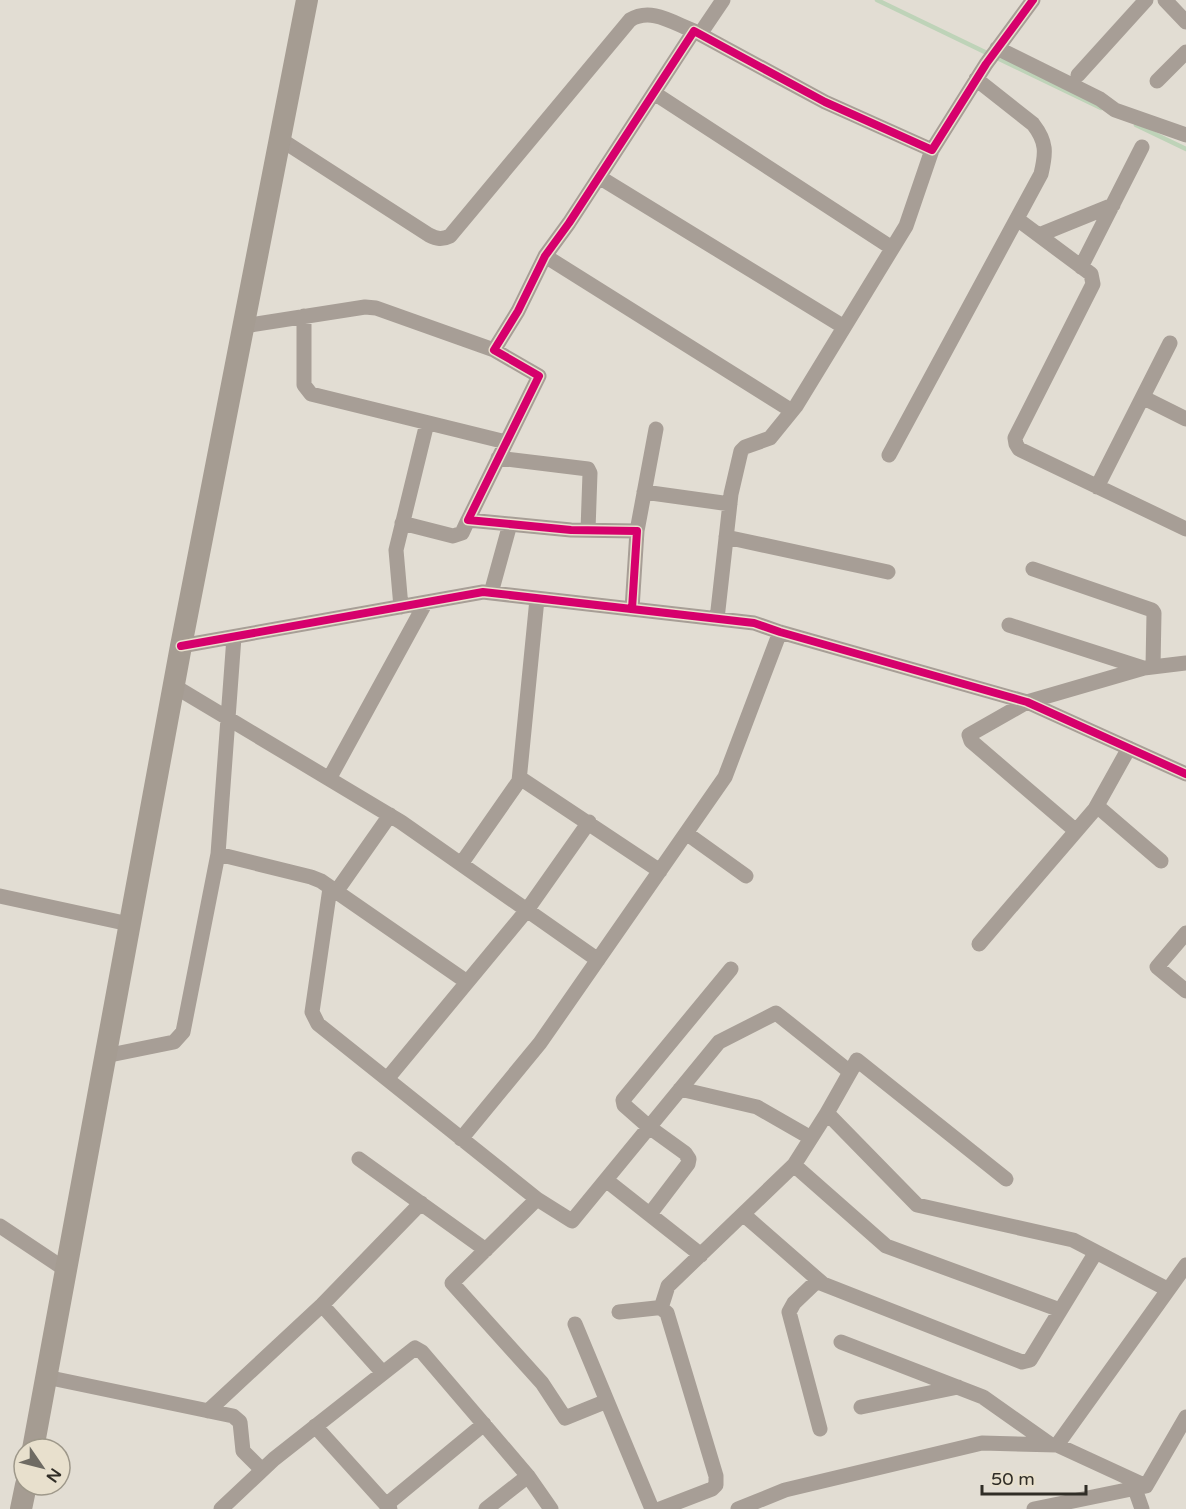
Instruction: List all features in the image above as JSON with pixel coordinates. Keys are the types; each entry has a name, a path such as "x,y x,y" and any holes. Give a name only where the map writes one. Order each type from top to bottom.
{"highway":[{"path":"35,1437 181,646 307,0"}],"street":[{"path":"498,343 518,311 545,256 654,93 697,32 723,0"},
{"path":"1078,75 1146,0"},
{"path":"1165,0 1186,22"},
{"path":"717,619 730,504 741,451 745,447 767,440 792,411 909,220 932,150 976,79 1029,1"},
{"path":"280,139 429,235 444,239 450,236 630,20 643,14 651,14 697,32 825,102 932,150"},
{"path":"1157,81 1186,52"},
{"path":"992,55 1100,99 1115,110 1186,135"},
{"path":"889,455 1041,174 1045,157 1044,142 1033,124 976,79"},
{"path":"654,93 892,248"},
{"path":"1081,267 1142,147"},
{"path":"599,177 844,327"},
{"path":"1038,235 1113,205"},
{"path":"1017,219 1091,274 1093,284 1015,438 1016,444 1019,449 1186,529"},
{"path":"545,256 792,411"},
{"path":"244,326 365,307 376,308 498,343 539,376 462,532 453,536 402,523"},
{"path":"304,316 303,385 306,391 506,442"},
{"path":"1097,487 1170,343"},
{"path":"1144,398 1186,419"},
{"path":"401,607 395,557 427,423"},
{"path":"632,609 637,531 656,429"},
{"path":"498,458 588,469 590,473 588,530"},
{"path":"644,492 730,504"},
{"path":"468,519 588,530 637,531"},
{"path":"491,593 510,524"},
{"path":"726,537 888,572"},
{"path":"1033,569 1152,610 1154,613 1148,668"},
{"path":"181,646 483,592 754,623 1027,702 1186,774"},
{"path":"461,864 518,785 520,778 537,598"},
{"path":"329,779 426,602"},
{"path":"1009,625 1148,668"},
{"path":"461,1139 534,1050 729,772 780,632"},
{"path":"105,1056 174,1042 181,1036 218,854 234,637"},
{"path":"1076,831 969,738 971,733 1027,702 1148,668 1186,663"},
{"path":"174,686 390,815 598,960"},
{"path":"979,944 1096,806 1130,748"},
{"path":"520,778 660,871"},
{"path":"1096,806 1161,861"},
{"path":"390,815 333,890 312,1012 314,1018 318,1024 537,1199 572,1221 719,1042 776,1013 850,1072"},
{"path":"387,1079 527,910 589,822"},
{"path":"686,833 746,876"},
{"path":"218,854 311,877 467,982"},
{"path":"0,896 129,924"},
{"path":"1186,933 1157,967 1186,991"},
{"path":"650,1214 689,1160 685,1153 649,1127 624,1105 623,1100 731,969"},
{"path":"661,1308 668,1286 794,1165 857,1060 1006,1179"},
{"path":"681,1089 757,1107 811,1138"},
{"path":"827,1113 917,1205 1073,1240 1167,1289"},
{"path":"359,1159 486,1250"},
{"path":"794,1165 886,1246 1060,1310"},
{"path":"606,1180 701,1255"},
{"path":"537,1199 452,1283 542,1383 565,1418 607,1401"},
{"path":"208,1412 322,1305 421,1203"},
{"path":"742,1215 817,1281 1022,1362 1030,1360 1096,1252"},
{"path":"0,1226 66,1270"},
{"path":"1054,1445 1186,1265"},
{"path":"817,1281 794,1303 789,1312 820,1429"},
{"path":"322,1305 383,1373"},
{"path":"620,1312 661,1308"},
{"path":"660,1509 712,1489 717,1481 666,1313 661,1308"},
{"path":"575,1324 652,1509"},
{"path":"841,1341 990,1400 1054,1445 1140,1488"},
{"path":"221,1509 262,1470 412,1349 419,1350 484,1424 528,1476 551,1509"},
{"path":"46,1377 237,1419 240,1422 243,1451 262,1470"},
{"path":"861,1407 958,1387"},
{"path":"1142,1509 1140,1488 1186,1417"},
{"path":"315,1426 388,1507 484,1424"},
{"path":"738,1509 785,1490 982,1443 1054,1445"},
{"path":"486,1509 528,1476"},
{"path":"1034,1509 1140,1488"}],"waterway":[{"path":"877,0 1101,108"},
{"path":"1136,125 1186,149"}],"cycle path":[{"path":"632,609 637,531 571,530 468,520 539,376 494,350 518,311 545,256 694,31 825,102 932,150 986,64 1033,0"},
{"path":"181,646 483,592 754,623 1027,702 1186,774"}]}
